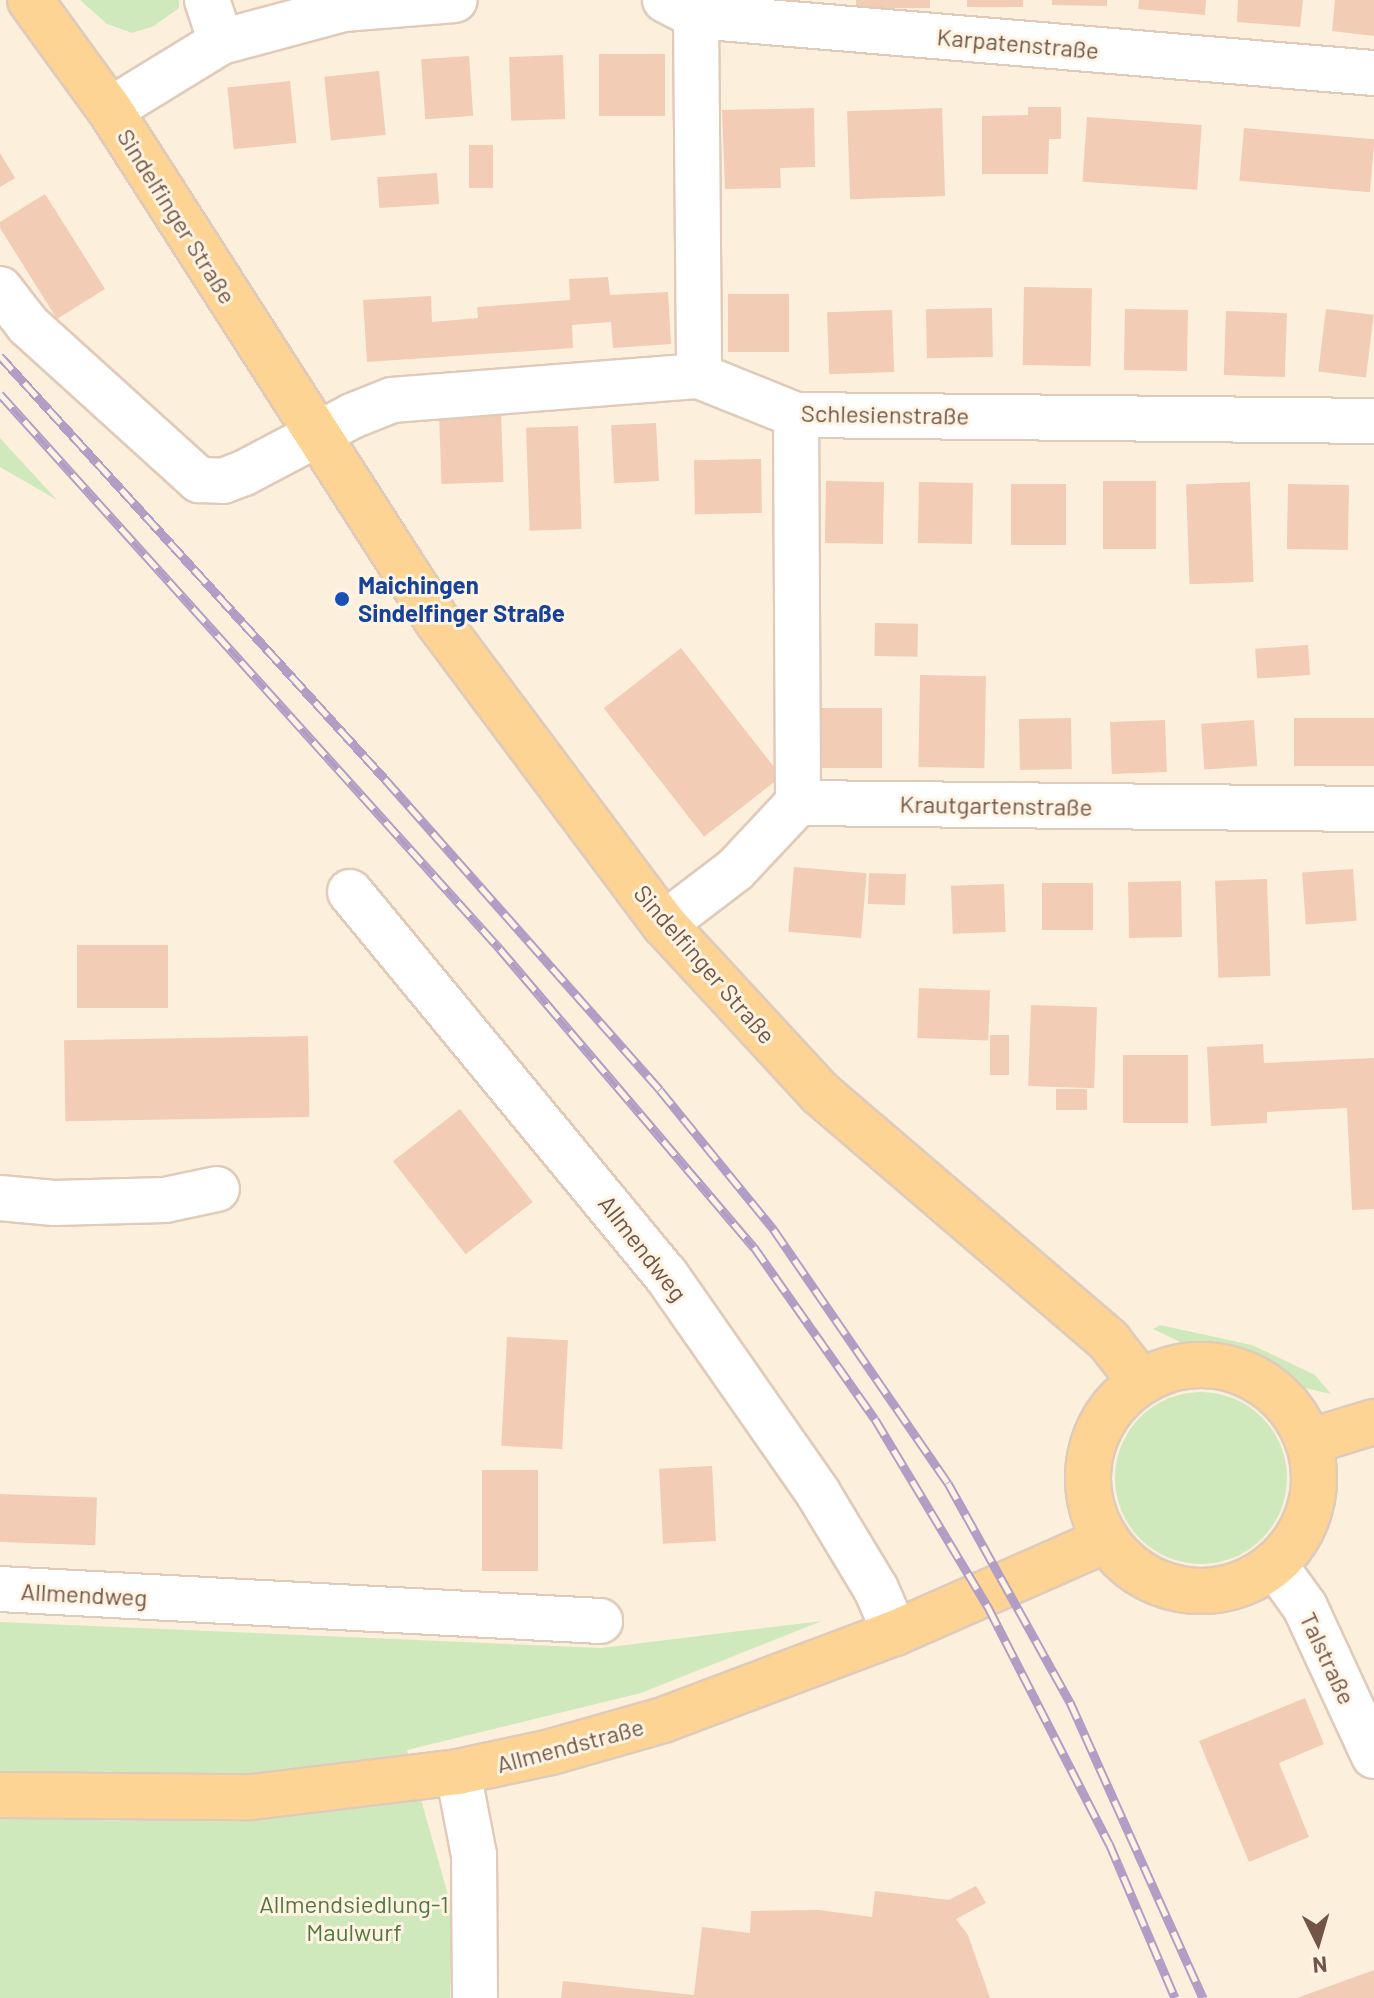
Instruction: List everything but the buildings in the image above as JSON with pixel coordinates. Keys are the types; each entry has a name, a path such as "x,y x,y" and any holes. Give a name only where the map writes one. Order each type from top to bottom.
{"main road":[{"name":"Sindelfinger Straße","path":"43,8 438,622 664,924 820,1093 1109,1341 1141,1382"},
{"path":"1206,1365 1239,1372 1269,1388 1293,1412 1308,1442 1313,1468 1306,1522 1274,1564 1232,1586 1184,1590 1153,1581 1127,1564 1106,1540 1087,1484 1090,1453 1100,1425 1141,1382 1172,1369 1206,1365"},
{"path":"1308,1442 1374,1422"},
{"name":"Allmendstraße","path":"0,1795 252,1797 458,1772 663,1720 895,1633 1106,1540"}],"street":[{"path":"207,0 221,42"},
{"path":"110,110 221,42 343,9 455,0"},
{"path":"681,8 699,376"},
{"name":"Karpatenstraße","path":"681,8 1374,73"},
{"path":"0,289 28,325 199,480 233,477 317,438"},
{"name":"Schlesienstraße","path":"317,438 352,416 392,400 699,376 796,415 1374,421"},
{"path":"664,924 735,870 798,803 796,415"},
{"name":"Krautgartenstraße","path":"798,803 1374,809"},
{"name":"Allmendweg","path":"350,892 666,1275 818,1493 876,1589 895,1633"},
{"path":"0,1198 54,1203 165,1200 217,1189"},
{"name":"Talstraße","path":"1274,1564 1305,1607 1374,1756"},
{"name":"Allmendweg","path":"0,1589 600,1621"},
{"path":"458,1772 474,1855 475,1998"}],"green space":[{"path":"80,0 179,0 179,8 154,26 132,33 107,24"},
{"path":"0,438 57,500 0,467"},
{"path":"1160,1325 1252,1345 1315,1375 1331,1394 1287,1384 1232,1355 1195,1349 1153,1329"},
{"path":"1201,1392 1234,1398 1262,1417 1281,1445 1287,1478 1281,1511 1262,1539 1234,1558 1201,1564 1168,1558 1140,1539 1121,1511 1115,1478 1121,1445 1140,1417 1168,1398"},
{"name":"Allmendsiedlung-1 Maulwurf","path":"822,1621 641,1693 407,1750 452,1909 450,1998 0,1998 0,1622 601,1648"}],"railway":[{"path":"0,356 385,779 660,1090 774,1230 948,1483 1070,1702 1203,1998"},
{"path":"0,394 500,949 754,1247 875,1419 989,1609 1109,1843 1175,1998"}],"place":[{"name":"Maichingen Sindelfinger Straße","path":"342,599"}]}
